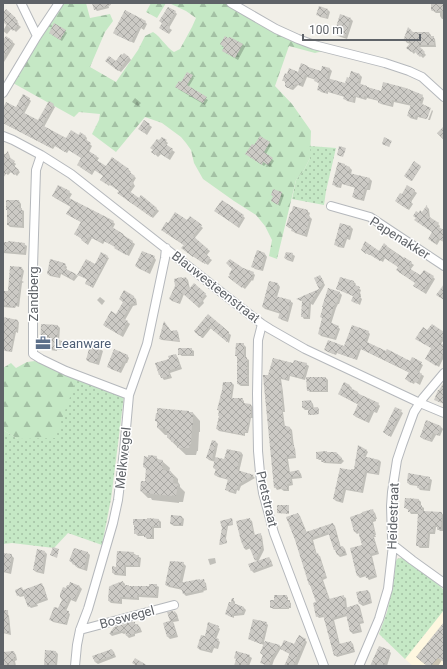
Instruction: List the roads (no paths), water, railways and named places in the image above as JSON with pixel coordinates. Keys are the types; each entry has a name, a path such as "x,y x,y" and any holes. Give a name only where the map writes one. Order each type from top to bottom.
{"street":[{"path":"21,3 37,36"},
{"path":"3,93 37,36 59,3"},
{"path":"232,3 276,29 298,39 314,45 409,70 422,77 444,98"},
{"name":"Blauwesteenstraat","path":"3,136 41,155 71,174 262,324 305,349 444,413"},
{"name":"Zandberg","path":"41,155 36,170 33,267 33,354 60,368 129,395"},
{"name":"Papenakker","path":"331,206 370,217 444,266"},
{"name":"Melkwegel","path":"76,666 77,645 80,630 88,609 113,523 118,500 129,395 147,344 166,248"},
{"name":"Pretstraat","path":"262,324 258,340 257,394 258,451 262,493 274,533 324,666"},
{"name":"Heidestraat","path":"359,666 377,624 388,589 393,545 391,506 397,460 414,412 444,373"},
{"path":"393,545 444,583"},
{"name":"Boswegel","path":"80,630 174,604"}],"place":[{"name":"Leanware","path":"43,343"}]}
